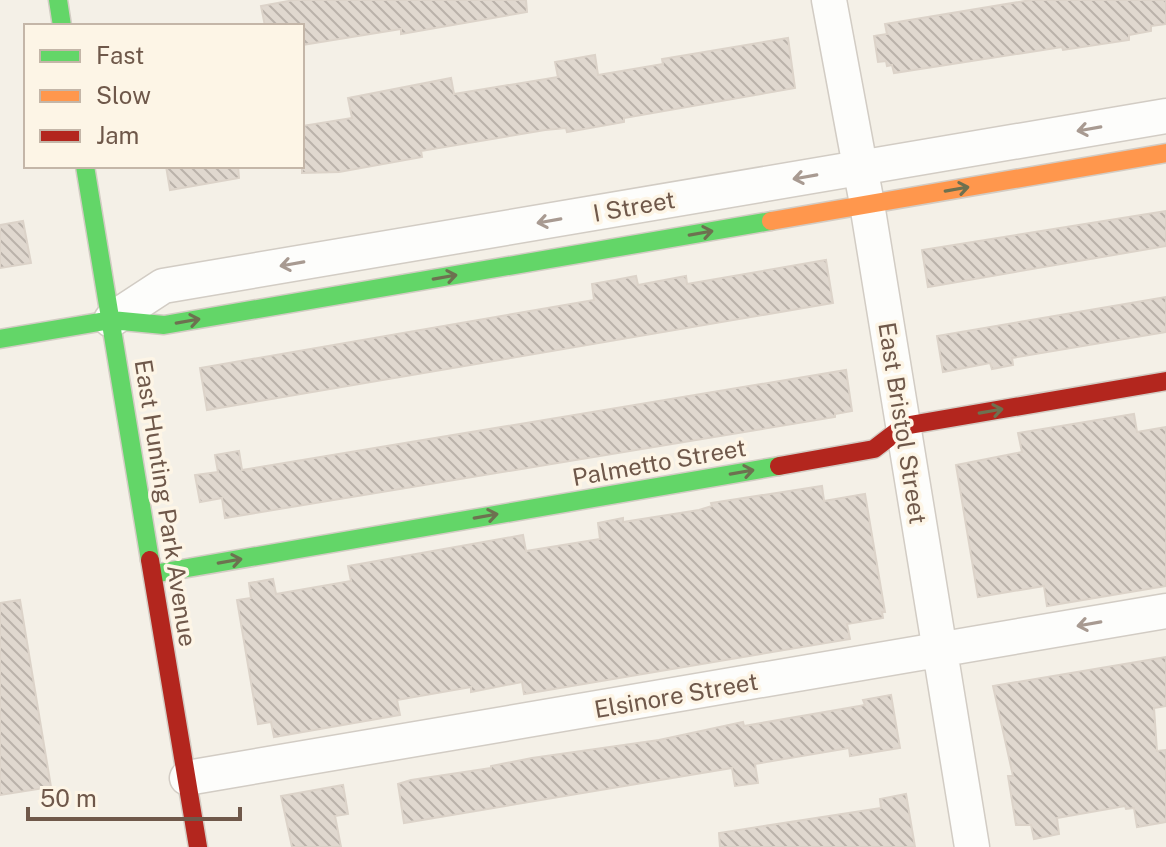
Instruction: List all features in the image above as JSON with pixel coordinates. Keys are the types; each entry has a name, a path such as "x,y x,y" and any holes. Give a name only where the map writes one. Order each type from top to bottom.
{"street":[{"path":"58,0 62,24"},
{"name":"East Bristol Street","path":"829,0 861,168 972,847"},
{"name":"I Street","path":"111,320 163,286 1166,116"},
{"name":"I Street","path":"0,339 111,320 164,325 1166,153"},
{"name":"East Hunting Park Avenue","path":"85,168 198,847"},
{"name":"Palmetto Street","path":"153,574 874,449 904,426 1166,381"},
{"name":"Elsinore Street","path":"187,778 1166,611"}],"building":[{"path":"294,0 526,0 527,12 401,34 401,29 304,45 304,24 265,24 261,6"},
{"path":"1031,0 1166,0 1166,24 1151,26 1151,31 1129,35 1129,40 894,73 892,65 887,66 886,61 878,62 874,36 887,34 885,24"},
{"path":"788,38 795,88 624,118 624,122 567,132 566,128 545,130 421,151 422,157 339,172 302,173 304,126 352,118 348,98 451,78 454,94 558,77 555,62 595,55 598,75 663,64 662,59"},
{"path":"166,168 238,168 239,178 170,190"},
{"path":"1166,211 1166,246 928,287 922,250"},
{"path":"23,221 31,263 0,268 0,225"},
{"path":"826,260 833,303 207,410 200,368 594,300 592,284 636,276 638,285 686,276 687,284"},
{"path":"1166,297 1166,332 1012,358 1013,365 992,369 990,363 943,372 937,336"},
{"path":"846,370 852,411 835,414 835,417 225,518 222,498 200,502 195,475 218,472 215,455 239,451 242,470"},
{"path":"1134,414 1137,432 1166,427 1166,586 1047,606 1044,586 978,597 956,465 1022,452 1018,433"},
{"path":"822,486 824,501 865,494 885,612 882,612 883,618 847,624 850,639 524,694 522,682 471,692 471,687 397,700 400,715 274,737 271,722 258,724 237,600 251,598 249,583 273,579 276,594 351,581 348,566 523,535 526,551 600,539 598,523 699,510 712,506 711,503"},
{"path":"20,600 51,787 0,795 0,603"},
{"path":"1166,657 1166,706 1154,708 1157,751 1166,750 1166,822 1137,827 1134,808 1126,809 1125,806 1057,818 1059,834 1034,839 1031,825 1016,825 1008,776 1013,776 993,686"},
{"path":"891,695 900,748 850,756 849,748 755,764 758,783 735,786 732,768 404,823 398,784 411,780 491,768 532,758 659,740 743,722 744,726 865,705 863,700"},
{"path":"343,785 348,814 335,816 341,847 292,847 281,796"},
{"path":"906,794 915,847 720,847 719,833 881,808 880,799"}],"traffic: fast":[{"path":"58,0 62,24"},
{"path":"85,168 150,560"},
{"path":"0,339 111,320 164,325 771,221"},
{"path":"153,574 779,466"}],"traffic: slow":[{"path":"771,221 1166,153"}],"traffic: jam":[{"path":"779,466 874,449 904,426 1166,381"},
{"path":"150,560 198,847"}]}
